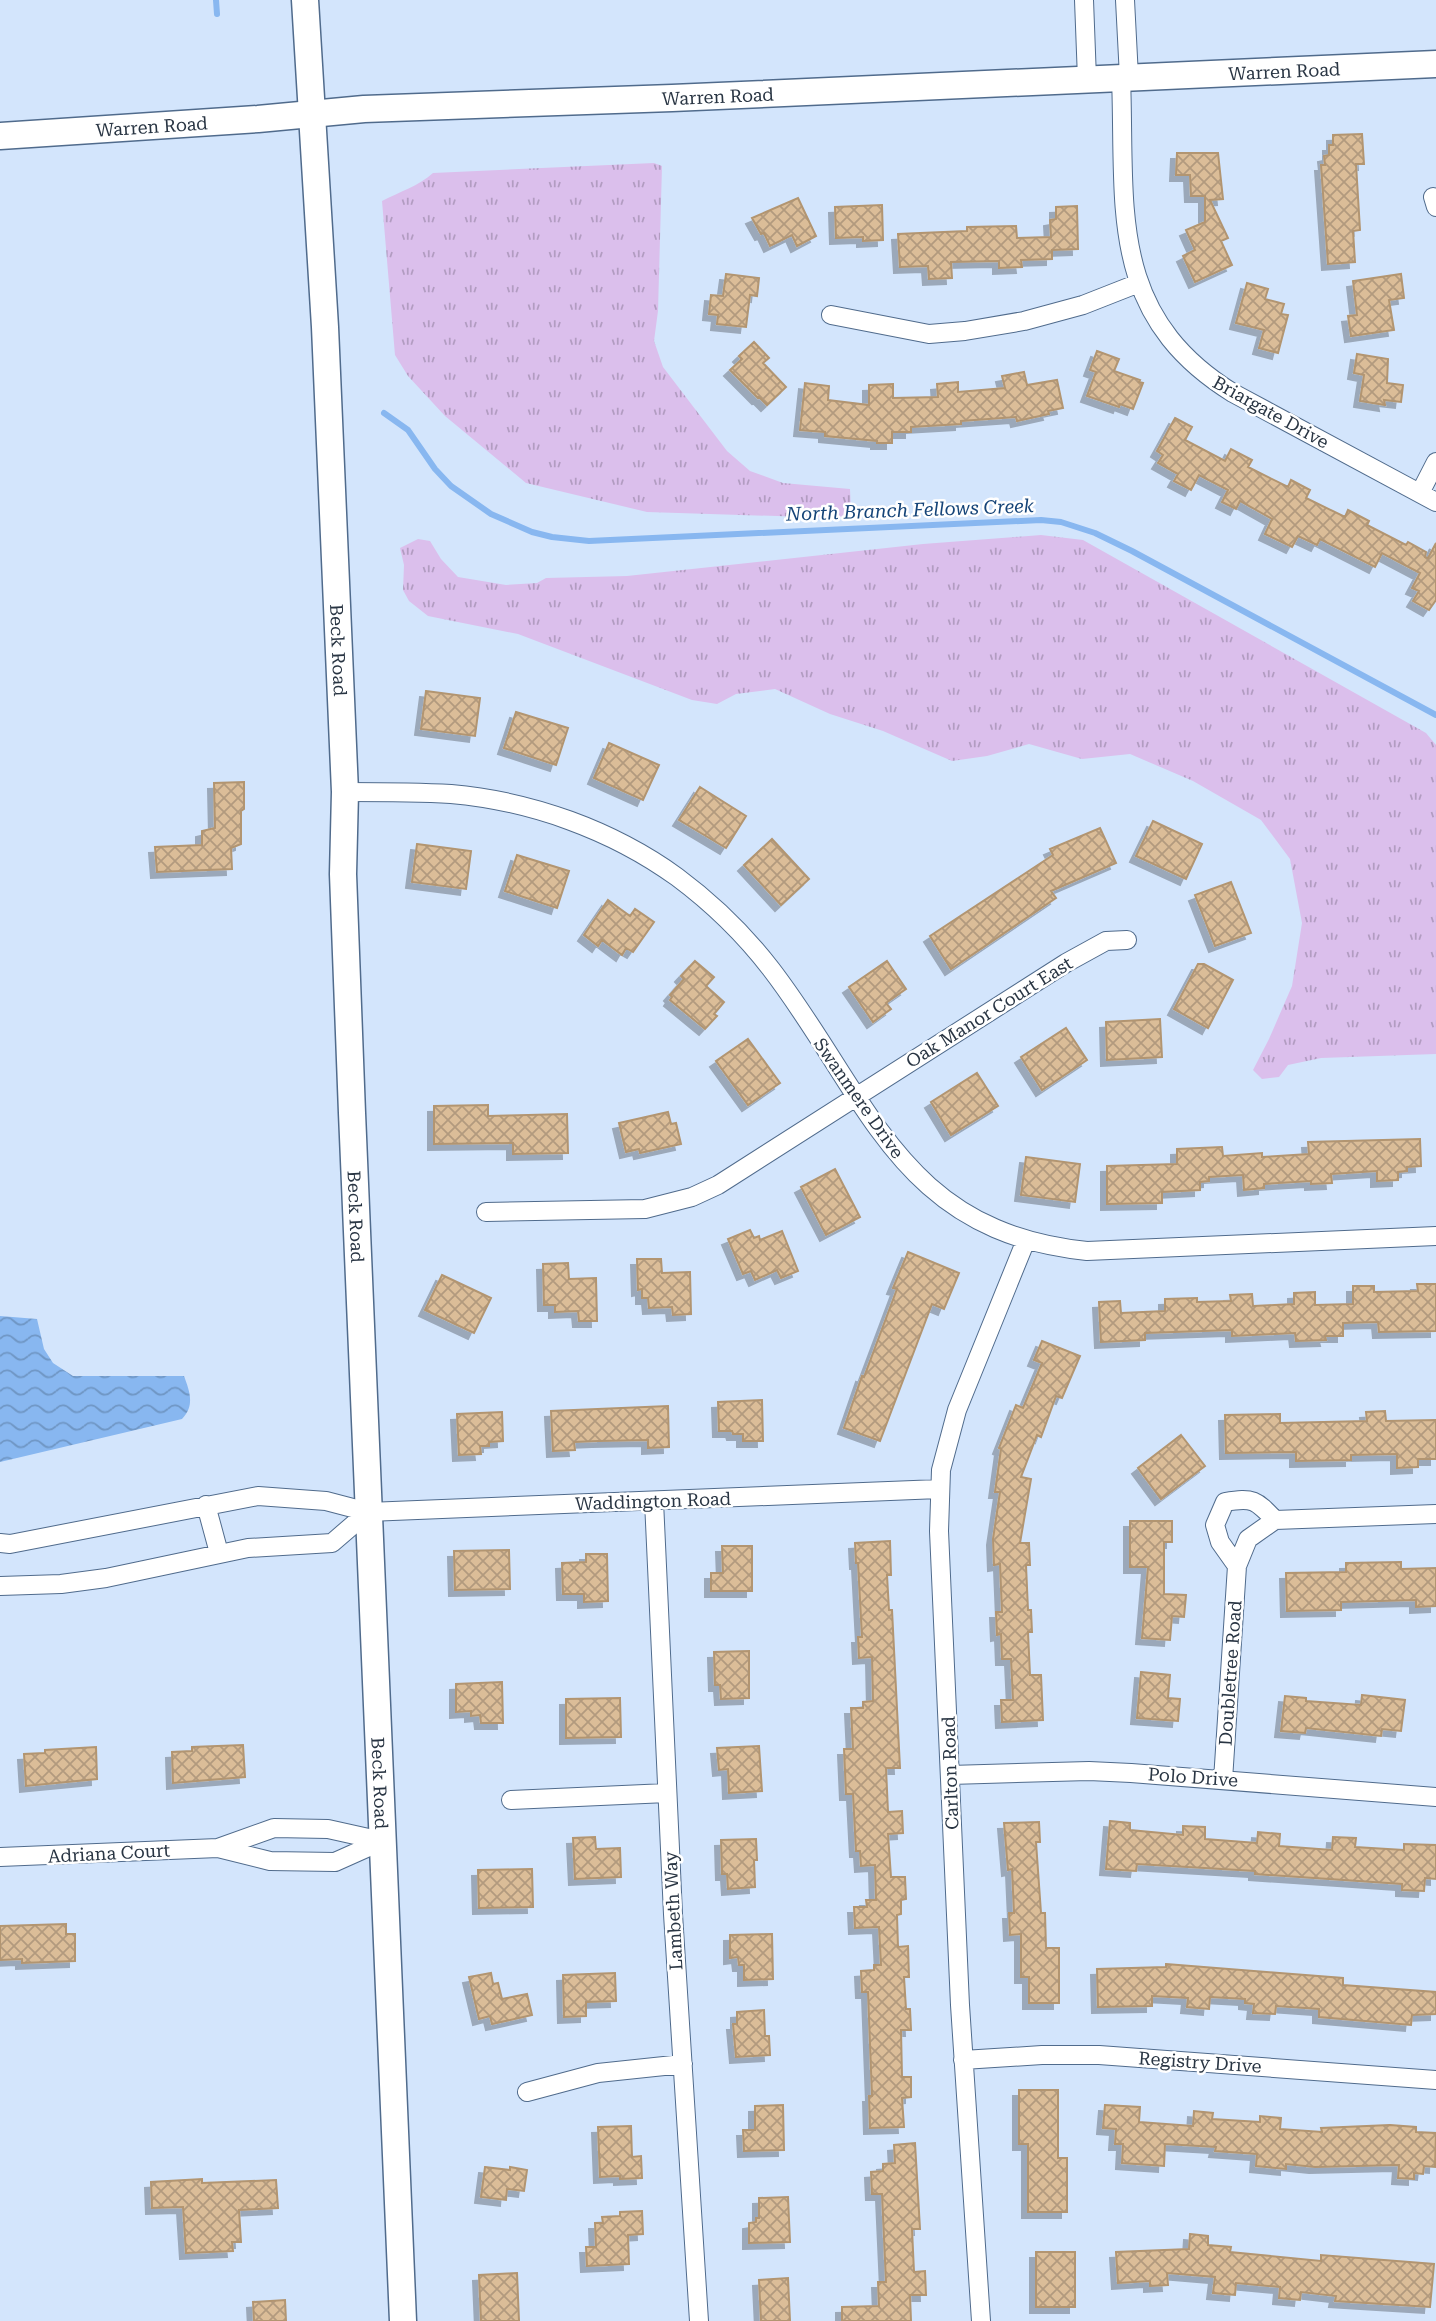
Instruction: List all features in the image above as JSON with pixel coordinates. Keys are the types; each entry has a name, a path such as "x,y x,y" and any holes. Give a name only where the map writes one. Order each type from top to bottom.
{"main road":[{"name":"Beck Road","path":"305,0 326,341 345,792 343,874 402,2321"},
{"name":"Warren Road","path":"0,136 364,109 1436,64"}],"street":[{"path":"1084,0 1087,79"},
{"name":"Briargate Drive","path":"1125,0 1124,213 1139,283 1164,333 1187,359 1233,393 1428,497"},
{"path":"831,315 929,334 965,331 1024,321 1071,308 1139,283"},
{"path":"1428,497 1436,462"},
{"name":"Swanmere Drive","path":"345,792 432,793 498,801 578,824 642,854 699,895 752,946 772,970 897,1154 932,1190 972,1219 1026,1240 1056,1248 1087,1251 1436,1236"},
{"name":"Oak Manor Court East","path":"486,1212 645,1209 692,1197 718,1185 1066,963 1106,941 1127,940"},
{"name":"Carlton Road","path":"981,2321 963,2060 939,1489 941,1470 957,1410 1026,1240"},
{"name":"Waddington Road","path":"0,1543 10,1544 258,1496 326,1501 368,1512 939,1489"},
{"path":"1237,1566 1220,1542 1215,1525 1226,1502 1245,1498 1260,1504 1275,1520 1436,1514"},
{"name":"Lambeth Way","path":"654,1501 667,1793 699,2321"},
{"path":"206,1505 219,1553"},
{"path":"0,1586 61,1584 106,1578 248,1548 332,1542 368,1512"},
{"name":"Doubletree Road","path":"1223,1780 1237,1566 1248,1539 1275,1520"},
{"name":"Polo Drive","path":"950,1775 1089,1771 1436,1797"},
{"path":"511,1800 667,1793"},
{"name":"Adriana Court","path":"218,1848 274,1828 328,1829 382,1841"},
{"name":"Adriana Court","path":"0,1857 218,1848 270,1861 335,1862 382,1841"},
{"name":"Registry Drive","path":"963,2060 1099,2055 1436,2080"},
{"path":"527,2092 598,2073 683,2064"}],"green space":[{"path":"654,163 662,166 658,311 654,341 663,367 727,451 750,471 783,483 850,489 851,512 838,518 647,512 526,483 445,416 408,376 395,355 382,201 433,173"},
{"path":"1041,535 1083,540 1426,733 1436,745 1436,1054 1321,1058 1288,1065 1279,1077 1262,1079 1253,1070 1292,986 1302,923 1290,859 1261,820 1193,781 1130,754 1082,759 1029,744 987,756 952,761 883,731 830,714 775,689 736,694 717,704 692,700 518,634 428,616 409,601 403,590 404,565 400,548 418,539 430,541 441,559 458,577 506,585 537,583 546,578 627,576 923,544"}],"water":[{"path":"0,1316 37,1319 44,1349 53,1363 73,1376 184,1376 189,1393 189,1409 182,1419 0,1462"}],"building":[{"path":"1362,134 1364,164 1356,164 1360,230 1353,231 1355,262 1328,264 1321,165 1325,165 1324,156 1329,155 1329,145 1333,145 1333,135"},
{"path":"1177,153 1218,153 1223,199 1210,200 1228,238 1221,241 1232,265 1195,282 1183,256 1195,250 1186,230 1205,222 1205,196 1191,196 1190,175 1176,175"},
{"path":"798,198 816,236 797,246 792,235 770,246 752,218"},
{"path":"882,205 883,240 863,241 863,237 836,238 835,207"},
{"path":"1077,206 1078,249 1052,250 1052,259 1021,260 1022,267 999,268 999,261 951,262 952,278 929,279 928,266 900,267 898,234 967,231 967,227 1016,226 1017,238 1051,237 1050,220 1056,219 1056,207"},
{"path":"726,274 759,278 757,296 750,295 746,327 717,324 718,315 709,314 711,295 723,296"},
{"path":"1401,274 1404,298 1389,300 1394,330 1351,336 1348,316 1357,315 1353,281"},
{"path":"1247,283 1268,289 1265,299 1284,304 1281,314 1288,315 1278,353 1259,348 1264,330 1236,323"},
{"path":"754,342 769,358 763,363 786,387 767,405 730,370 742,359 739,356"},
{"path":"1097,351 1119,359 1114,371 1143,383 1133,409 1087,396 1096,372 1090,370"},
{"path":"1357,354 1388,359 1387,383 1403,385 1401,402 1384,400 1385,405 1360,401 1364,375 1354,373"},
{"path":"1024,372 1027,385 1057,380 1063,408 1017,421 1016,417 911,427 911,432 892,432 892,443 825,436 825,432 800,430 805,383 829,386 828,400 869,405 869,385 893,384 893,398 938,397 937,384 958,382 958,392 1005,388 1002,376"},
{"path":"1175,418 1192,427 1185,440 1225,461 1231,449 1252,460 1248,467 1288,487 1291,480 1310,490 1306,498 1345,517 1348,510 1369,521 1367,525 1426,552 1425,557 1428,558 1436,543 1436,600 1429,610 1413,601 1419,591 1412,588 1420,573 1382,553 1375,567 1320,539 1317,545 1298,536 1292,547 1265,534 1272,519 1240,501 1236,509 1222,502 1228,490 1199,475 1191,490 1174,481 1178,474 1158,463 1163,455 1157,451"},
{"path":"426,691 480,698 475,736 421,729"},
{"path":"516,712 568,728 556,765 504,748"},
{"path":"609,743 659,765 643,800 594,778"},
{"path":"244,782 241,844 231,848 232,869 157,872 155,847 202,845 202,831 215,828 214,783"},
{"path":"700,787 746,816 726,848 679,820"},
{"path":"1153,821 1202,844 1186,879 1136,856"},
{"path":"1100,828 1116,863 1051,891 1056,898 951,969 930,936 1053,855 1050,849"},
{"path":"772,839 809,879 781,905 744,865"},
{"path":"417,844 471,851 466,889 412,882"},
{"path":"517,855 569,871 557,908 505,891"},
{"path":"1231,882 1251,933 1215,946 1195,895"},
{"path":"608,900 630,916 635,909 654,922 633,952 626,948 622,955 602,940 598,946 584,935"},
{"path":"695,961 714,977 706,986 724,1002 714,1014 717,1016 705,1029 670,1000 670,995 684,979 681,976"},
{"path":"887,961 906,989 886,1003 891,1009 873,1022 849,987"},
{"path":"1198,964 1204,964 1233,980 1208,1028 1174,1009"},
{"path":"1160,1019 1162,1057 1107,1060 1106,1022"},
{"path":"1066,1028 1087,1060 1042,1090 1021,1057"},
{"path":"748,1039 780,1083 748,1105 716,1061"},
{"path":"977,1073 998,1106 951,1135 931,1102"},
{"path":"488,1105 488,1116 567,1114 568,1153 513,1154 513,1143 434,1144 434,1106"},
{"path":"668,1112 671,1124 676,1123 681,1144 640,1153 639,1149 626,1152 619,1123"},
{"path":"1420,1139 1421,1166 1407,1167 1407,1171 1398,1172 1398,1180 1377,1181 1377,1171 1331,1174 1332,1183 1311,1184 1311,1181 1264,1184 1264,1188 1244,1190 1243,1175 1209,1177 1209,1181 1200,1182 1200,1190 1162,1192 1162,1203 1107,1204 1107,1166 1177,1164 1177,1149 1222,1147 1223,1156 1262,1153 1262,1157 1309,1154 1308,1142"},
{"path":"1026,1157 1080,1164 1075,1202 1021,1195"},
{"path":"835,1169 860,1217 826,1235 801,1187"},
{"path":"750,1230 754,1238 759,1236 760,1240 782,1231 798,1271 781,1278 777,1270 755,1280 751,1271 743,1274 728,1239"},
{"path":"908,1252 959,1273 944,1309 932,1304 880,1441 844,1428 897,1289 893,1288"},
{"path":"637,1259 661,1259 662,1273 690,1272 691,1314 673,1315 672,1307 649,1308 648,1298 642,1298 642,1289 638,1290"},
{"path":"568,1263 569,1279 596,1278 597,1321 579,1321 578,1311 555,1312 555,1305 544,1305 543,1264"},
{"path":"442,1275 491,1298 474,1333 425,1310"},
{"path":"1417,1284 1436,1284 1436,1331 1379,1332 1378,1322 1343,1323 1343,1336 1325,1336 1326,1340 1296,1341 1295,1333 1232,1336 1232,1330 1145,1333 1145,1340 1101,1342 1099,1302 1120,1301 1121,1313 1165,1311 1165,1299 1231,1301 1230,1295 1252,1294 1253,1306 1294,1304 1294,1293 1315,1292 1315,1305 1353,1304 1353,1286 1374,1286 1374,1292 1418,1291"},
{"path":"1042,1341 1080,1356 1062,1398 1056,1396 1041,1437 1037,1435 1021,1477 1031,1479 1020,1543 1029,1543 1030,1565 1026,1565 1032,1632 1028,1632 1030,1675 1041,1675 1043,1720 1002,1722 1001,1700 1013,1700 1011,1659 1002,1659 1001,1634 997,1635 996,1612 1002,1612 1000,1564 994,1565 993,1539 1000,1492 995,1492 999,1448 1016,1405 1023,1408 1042,1363 1034,1360"},
{"path":"762,1400 763,1441 743,1441 743,1434 719,1431 718,1402"},
{"path":"668,1406 669,1447 648,1448 648,1440 598,1441 574,1442 575,1450 553,1451 551,1411"},
{"path":"1385,1411 1386,1421 1436,1420 1436,1459 1418,1459 1418,1467 1397,1468 1397,1454 1351,1455 1351,1460 1296,1461 1296,1452 1226,1453 1225,1415 1280,1414 1280,1423 1367,1421 1366,1412"},
{"path":"502,1412 503,1441 480,1446 481,1454 459,1455 457,1414"},
{"path":"1181,1435 1205,1466 1161,1499 1138,1468"},
{"path":"1130,1521 1172,1521 1172,1542 1164,1542 1164,1594 1186,1595 1184,1617 1172,1616 1170,1640 1142,1638 1148,1567 1130,1567"},
{"path":"890,1541 891,1575 887,1575 889,1610 892,1610 900,1768 886,1768 888,1812 902,1811 903,1833 888,1834 891,1877 905,1877 906,1899 901,1900 901,1914 897,1915 898,1947 908,1946 909,1977 904,1977 906,2009 910,2009 911,2030 901,2030 902,2077 911,2077 911,2097 902,2098 904,2127 870,2128 869,2096 872,2096 868,1992 862,1992 861,1971 874,1970 874,1965 881,1965 879,1927 855,1928 854,1907 867,1907 866,1900 876,1900 875,1865 861,1866 860,1851 856,1851 853,1794 846,1794 844,1749 853,1749 851,1708 863,1708 863,1702 873,1701 872,1657 859,1658 858,1637 862,1637 855,1543"},
{"path":"722,1546 752,1546 752,1591 711,1591 711,1573 723,1573"},
{"path":"509,1550 510,1589 455,1590 454,1551"},
{"path":"586,1554 607,1554 608,1601 584,1602 584,1594 563,1594 562,1563 586,1562"},
{"path":"1401,1562 1401,1569 1436,1568 1436,1606 1416,1607 1416,1600 1341,1602 1341,1610 1287,1611 1286,1573 1346,1572 1346,1563"},
{"path":"749,1651 749,1698 721,1699 720,1685 715,1685 714,1652"},
{"path":"1141,1672 1170,1675 1168,1698 1180,1699 1178,1721 1137,1718"},
{"path":"502,1682 503,1723 481,1723 480,1715 471,1716 471,1711 456,1712 456,1684"},
{"path":"1362,1695 1405,1700 1401,1731 1382,1729 1381,1736 1306,1728 1305,1733 1281,1731 1285,1696 1306,1698 1306,1701 1361,1705"},
{"path":"620,1698 621,1737 566,1738 566,1699"},
{"path":"243,1745 245,1777 173,1783 172,1752 192,1751 192,1747"},
{"path":"759,1746 762,1791 729,1793 728,1769 719,1770 717,1748"},
{"path":"96,1747 97,1779 26,1786 24,1754"},
{"path":"1110,1821 1130,1823 1130,1830 1183,1835 1183,1826 1205,1827 1205,1839 1257,1843 1258,1832 1280,1834 1279,1846 1332,1850 1333,1837 1356,1838 1355,1847 1404,1850 1404,1844 1436,1845 1436,1879 1425,1878 1424,1891 1402,1890 1402,1884 1255,1874 1255,1871 1137,1864 1136,1871 1106,1869"},
{"path":"1039,1822 1040,1842 1036,1842 1041,1913 1045,1913 1046,1948 1059,1948 1059,2003 1029,2003 1029,1977 1021,1977 1021,1934 1010,1935 1009,1913 1014,1913 1012,1869 1008,1870 1004,1823"},
{"path":"595,1837 596,1849 620,1848 621,1877 575,1879 573,1838"},
{"path":"756,1839 755,1887 728,1889 727,1874 722,1874 721,1840"},
{"path":"532,1869 533,1907 479,1908 478,1870"},
{"path":"66,1924 66,1934 75,1934 75,1961 22,1963 22,1959 0,1960 0,1926"},
{"path":"772,1934 773,1979 744,1980 744,1965 739,1965 738,1957 730,1958 730,1935"},
{"path":"1166,1964 1343,1978 1343,1985 1436,1992 1436,2014 1412,2015 1411,2025 1319,2017 1319,2009 1276,2006 1275,2014 1253,2013 1254,2004 1245,2003 1245,1999 1210,1997 1209,2009 1187,2007 1188,1998 1152,1996 1152,2006 1098,2007 1097,1969 1166,1967"},
{"path":"491,1973 493,1984 498,1983 502,1999 527,1994 532,2015 492,2024 490,2016 479,2019 469,1977"},
{"path":"615,1973 616,2001 586,2002 586,2016 564,2017 563,1975"},
{"path":"764,2010 765,2036 769,2036 770,2055 736,2057 733,2024 737,2024 737,2012"},
{"path":"1019,2090 1058,2090 1058,2158 1067,2158 1067,2212 1028,2212 1028,2144 1019,2144"},
{"path":"783,2105 784,2150 744,2151 743,2130 755,2130 755,2106"},
{"path":"1105,2105 1140,2107 1139,2122 1193,2126 1194,2111 1213,2113 1212,2119 1260,2122 1260,2116 1281,2118 1280,2129 1322,2132 1321,2128 1390,2125 1416,2127 1416,2132 1436,2133 1435,2167 1424,2166 1423,2174 1414,2173 1414,2179 1398,2178 1399,2165 1315,2167 1286,2164 1286,2169 1256,2166 1257,2154 1215,2151 1216,2147 1165,2144 1164,2166 1122,2163 1123,2144 1115,2144 1116,2129 1103,2128"},
{"path":"631,2126 632,2157 641,2156 642,2178 600,2177 598,2127"},
{"path":"915,2143 920,2229 912,2229 914,2272 925,2271 926,2295 910,2295 911,2321 842,2321 842,2307 879,2306 878,2282 886,2282 882,2194 872,2194 871,2172 883,2171 883,2164 895,2163 894,2145"},
{"path":"485,2167 527,2170 524,2191 507,2189 506,2200 481,2197"},
{"path":"202,2179 202,2183 276,2180 278,2208 239,2210 241,2242 232,2242 233,2251 186,2253 183,2207 152,2208 151,2182"},
{"path":"788,2197 790,2242 749,2243 749,2223 756,2222 756,2218 759,2218 759,2198"},
{"path":"642,2211 643,2234 628,2235 629,2264 587,2266 586,2247 596,2247 595,2223 603,2223 602,2217 620,2216 620,2212"},
{"path":"1190,2234 1208,2236 1208,2245 1231,2247 1230,2252 1321,2261 1321,2255 1434,2264 1430,2307 1335,2301 1336,2296 1301,2292 1300,2300 1279,2298 1280,2287 1236,2283 1235,2295 1213,2293 1215,2277 1167,2273 1168,2285 1150,2286 1150,2281 1118,2283 1116,2252 1189,2249"},
{"path":"1036,2252 1075,2252 1075,2307 1036,2307"},
{"path":"517,2273 519,2321 481,2321 479,2275"},
{"path":"788,2278 790,2321 761,2321 759,2280"},
{"path":"285,2300 286,2321 254,2321 253,2302"}],"waterway":[{"name":"North Branch Fellows Creek","path":"216,0 217,14"},
{"name":"North Branch Fellows Creek","path":"384,413 408,430 435,469 451,486 491,514 532,532 552,537 589,541 1041,520 1061,522 1095,533 1132,551 1436,715"}]}
